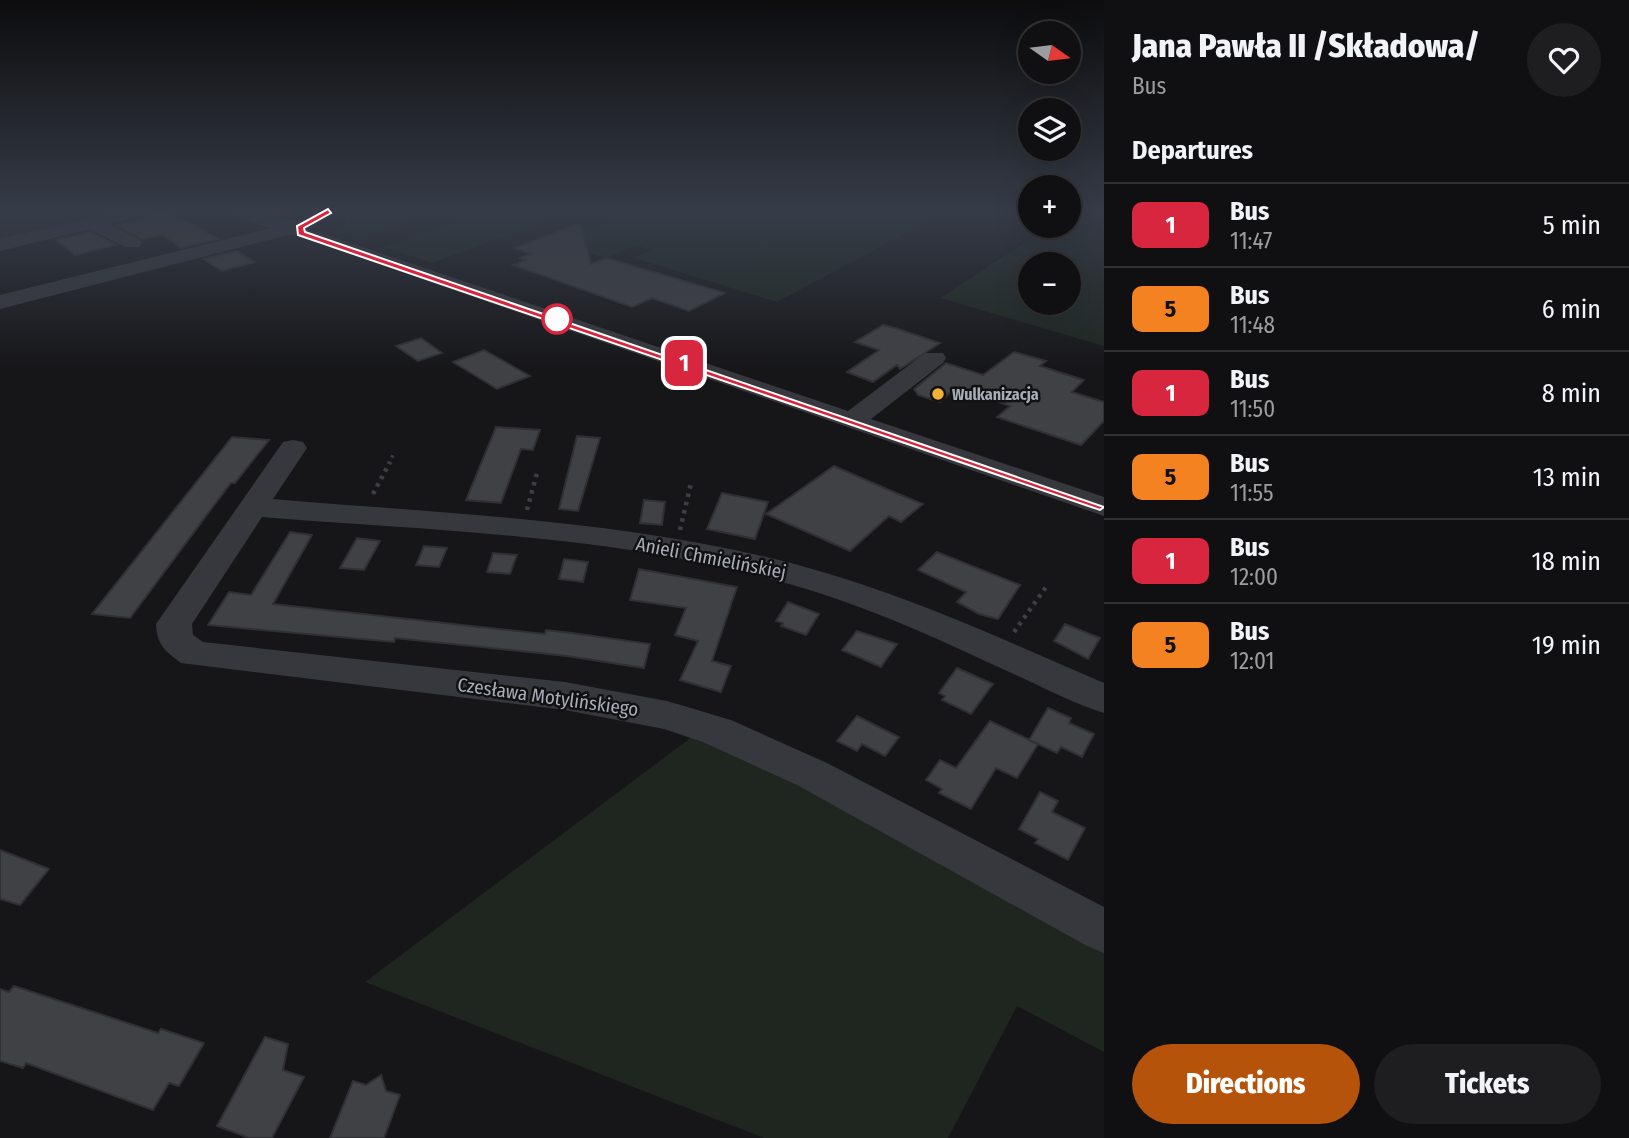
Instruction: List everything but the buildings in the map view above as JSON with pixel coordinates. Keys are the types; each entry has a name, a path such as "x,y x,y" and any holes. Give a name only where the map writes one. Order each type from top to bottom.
{"street":[{"path":"0,302 147,265"},
{"path":"392,265 1104,507"},
{"path":"851,421 934,358"},
{"name":"Czesława Motylińskiego","path":"293,448 174,624 175,640 194,654 565,696 667,715 717,732 812,774 1104,931"},
{"name":"Anieli Chmielińskiej","path":"253,507 676,547 790,573 875,601 1104,699"}],"path":[{"path":"362,516 393,455"},
{"path":"521,531 538,469"},
{"path":"676,547 691,483"},
{"path":"999,653 1046,587"}],"shaded area":[{"path":"657,265 846,265 777,302"},
{"path":"990,265 1018,265 1018,315 1081,315 1081,265 1104,265 1104,346 940,298"},
{"path":"697,733 1104,934 1104,1052 1017,1006 948,1138 764,1138 365,982"}],"bus line":[{"name":"1","path":"400,265 1104,507"}],"place":[{"name":"Wulkanizacja","path":"938,394"}]}
